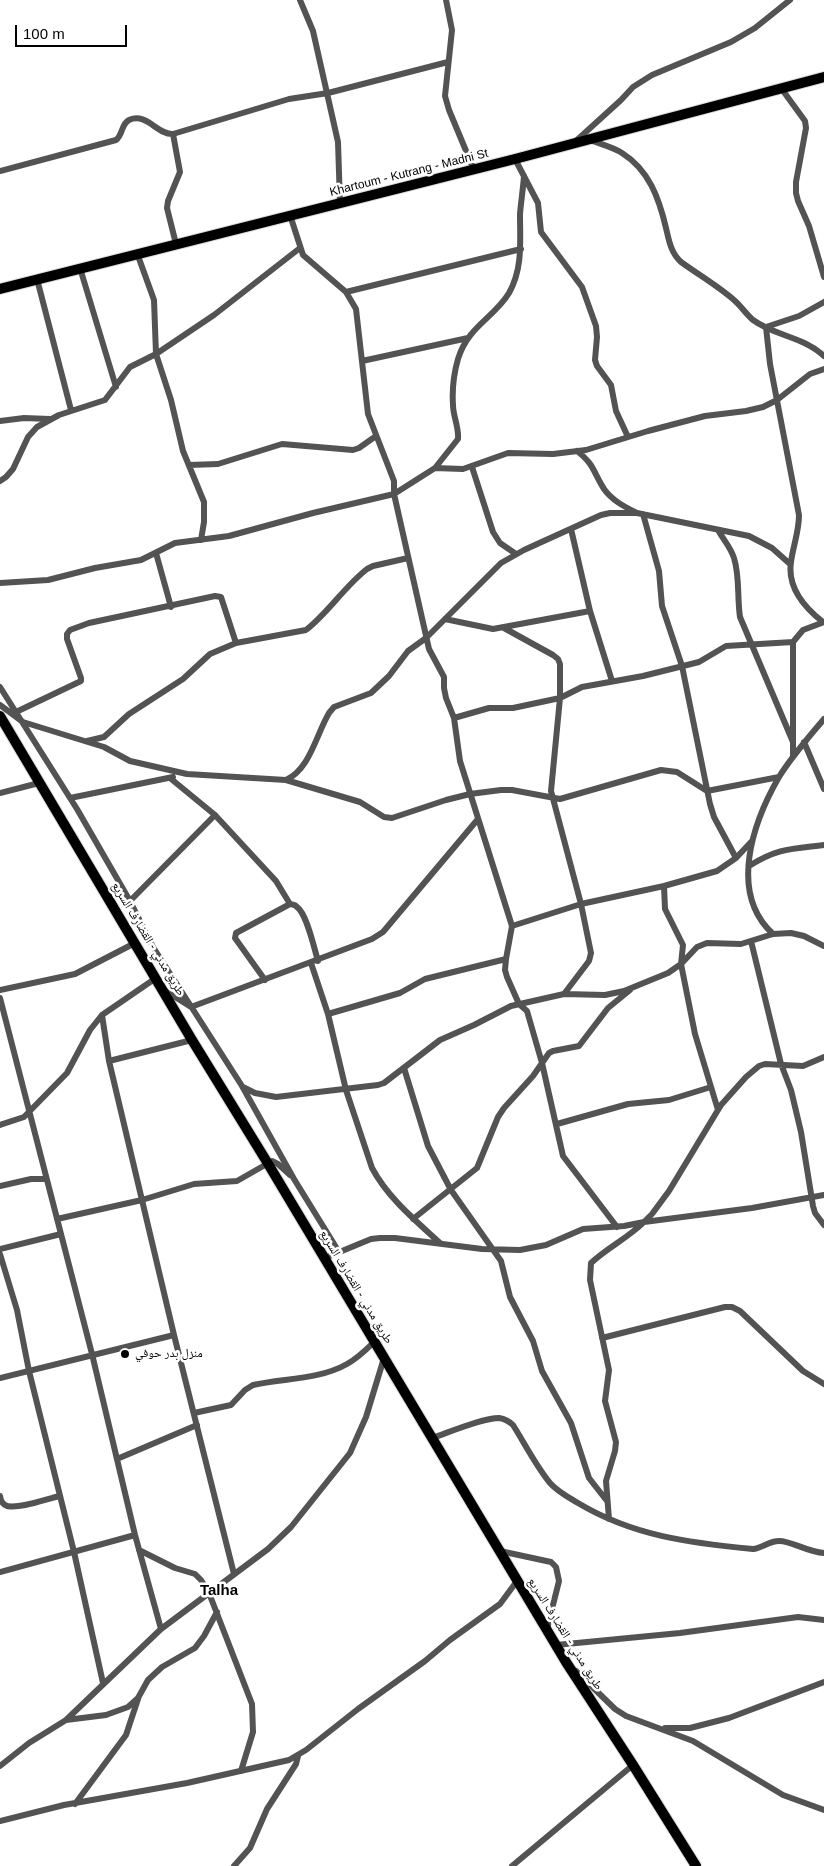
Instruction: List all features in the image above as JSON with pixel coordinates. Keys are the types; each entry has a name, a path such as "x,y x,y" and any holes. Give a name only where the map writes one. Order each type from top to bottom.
{"highway":[{"name":"Khartoum - Kutrang - Madni St","path":"0,289 515,160 824,78"},
{"name":"طريق مدني - القضارف السريع","path":"0,716 547,1631 696,1866"}],"street":[{"path":"300,0 313,31 338,142 340,203"},
{"path":"446,0 452,30 445,96 474,170"},
{"path":"572,144 633,87 652,75 731,42 755,28 790,0"},
{"path":"0,171 116,140 119,138 124,124 129,120 144,120 151,123 164,134 173,134 289,99 328,93 448,62"},
{"path":"781,88 805,121 806,128 796,182 796,193 809,226 824,277"},
{"path":"173,134 180,172 167,208 176,244"},
{"path":"589,140 621,152 639,166 654,190 661,207 671,249 675,257 737,302 752,319 766,327 804,342 824,354"},
{"path":"515,160 538,203 541,232 582,287 596,326 595,360 597,366 611,385 616,411 628,437"},
{"path":"0,583 48,580 95,568 141,560 175,542 229,536 313,513 394,494 435,468 458,438 453,404 458,358 468,338 508,294 516,278 521,249 520,214 524,176"},
{"path":"290,215 303,256 346,292 356,309 368,414 394,481 394,494 426,638 429,649 444,677 446,698 454,718 460,761 512,926 505,970 519,1004 526,1011 542,1063 563,1156 566,1162 586,1183 617,1227"},
{"path":"0,481 13,469 28,437 37,427 71,410 105,400 130,367 156,354 214,315 300,248"},
{"path":"346,292 521,249"},
{"path":"137,254 154,300 156,354 171,400 183,451 204,502 204,522 201,540"},
{"path":"80,268 116,386"},
{"path":"38,279 71,410"},
{"path":"766,327 799,316 824,302"},
{"path":"766,327 798,515 799,528 790,564 791,575 800,599 808,610 824,622"},
{"path":"362,361 468,338"},
{"path":"435,468 463,469 508,453 553,454 596,448 628,437 705,416 763,407 777,400 810,374 824,369"},
{"path":"0,421 24,418 50,419"},
{"path":"189,465 218,464 282,444 353,450 376,436"},
{"path":"577,451 594,467 604,488 611,497 640,514 659,571 662,606 682,666 714,817 736,858"},
{"path":"472,467 493,532 500,542 516,554"},
{"path":"286,780 303,766 328,713 334,707 371,693 389,676 408,652 426,638 501,563 570,529 610,513 640,514 749,536 762,542 790,564"},
{"path":"570,529 590,611 612,681"},
{"path":"718,530 733,555 737,567 740,617 793,742"},
{"path":"156,553 171,607"},
{"path":"84,741 104,737 129,714 183,679 210,654 236,643 306,630 366,569 408,558"},
{"path":"16,712 80,681 81,678 67,639 67,634 70,630 89,623 171,607 215,596 221,597 236,643"},
{"path":"445,619 485,628 504,628 590,611"},
{"path":"793,756 793,642 803,630 824,622"},
{"path":"504,628 558,659 560,664 560,698 552,783 553,799 581,904 591,953 589,961 564,994"},
{"path":"454,718 489,708 508,709 560,698 582,687 705,660 726,646 793,642"},
{"path":"0,687 70,798 130,901 153,947 242,1086 294,1179 339,1252"},
{"path":"0,705 23,722 104,747 130,761 187,774 286,780 360,802 384,817 392,818 432,804 470,794 501,790 512,790 553,799 567,798 661,770 677,772 707,791 779,777"},
{"path":"773,934 760,919 753,906 749,887 752,841 766,802 779,777 793,756 824,719"},
{"path":"804,742 824,789"},
{"path":"70,798 187,774"},
{"path":"170,778 215,815 276,881 290,904"},
{"path":"0,793 39,783"},
{"path":"130,901 215,815"},
{"path":"191,1007 372,940 383,932 478,819"},
{"path":"512,926 581,904 717,872 736,858 752,841"},
{"path":"749,866 775,852 824,845"},
{"path":"664,886 665,909 683,945 681,964 694,1034 718,1110"},
{"path":"265,980 235,938 236,933 290,904 295,905 303,916 346,1090 372,1168 378,1180 396,1203 440,1244"},
{"path":"242,1086 255,1094 276,1097 378,1085 404,1068 440,1040 504,1010 519,1004 564,994 610,994 632,988 668,973 681,964 697,947 707,943 742,944 773,934 791,933 804,936 824,946"},
{"path":"750,941 781,1064 801,1132 815,1212 824,1225"},
{"path":"0,990 75,974 135,943"},
{"path":"328,1014 400,992 425,979 506,959"},
{"path":"0,1125 20,1120 29,1112 67,1073 90,1030 102,1015 156,978"},
{"path":"413,1219 452,1190 477,1168 498,1117 553,1050 579,1046 608,1008 632,988"},
{"path":"162,989 191,1007"},
{"path":"0,998 92,1354 135,1535 161,1629"},
{"path":"102,1015 109,1061 234,1574"},
{"path":"109,1061 192,1040"},
{"path":"609,1520 606,1481 616,1442 605,1401 609,1370 590,1280 591,1263 609,1248 634,1232 652,1214 669,1191 718,1110 740,1082 759,1066 765,1064 803,1066 824,1057"},
{"path":"404,1068 428,1146 452,1190 494,1249 504,1269 510,1297 529,1332 542,1371 571,1423 589,1478 608,1502"},
{"path":"557,1124 628,1104 669,1100 711,1087"},
{"path":"57,1219 142,1200 194,1184 237,1181 267,1162 272,1161 294,1179"},
{"path":"0,1186 31,1179 46,1178"},
{"path":"325,1258 380,1238 494,1249 533,1248 546,1245 583,1229 617,1227 752,1208 824,1195"},
{"path":"0,1249 61,1234"},
{"path":"0,1254 14,1296 28,1371 74,1552 103,1683"},
{"path":"602,1338 725,1306 732,1307 740,1311 766,1334 803,1371 824,1384"},
{"path":"0,1378 174,1334"},
{"path":"194,1413 231,1405 245,1390 253,1385 321,1373 346,1365 374,1342"},
{"path":"0,1766 66,1720 161,1629 268,1549 292,1527 346,1459 366,1418 384,1358"},
{"path":"432,1438 490,1419 500,1418 507,1420 513,1425 549,1482 557,1490 598,1516 641,1531 704,1545 753,1549 778,1541 810,1552 824,1553"},
{"path":"117,1459 197,1425"},
{"path":"0,1496 1,1501 7,1506 19,1506 60,1496"},
{"path":"0,1572 135,1535"},
{"path":"139,1550 175,1568 195,1574 209,1593 252,1704 253,1732 241,1771"},
{"path":"500,1551 551,1562 556,1567 558,1580 547,1631"},
{"path":"0,1821 30,1813 187,1783 290,1760 298,1756 500,1604 517,1581"},
{"path":"75,1804 126,1735 138,1698 148,1680 162,1666 194,1648 204,1636 217,1612"},
{"path":"556,1645 680,1633 798,1617 824,1620"},
{"path":"566,1662 615,1709 626,1716 693,1741 783,1794 824,1810"},
{"path":"659,1728 690,1728 729,1718 824,1682"},
{"path":"66,1720 106,1715 128,1708 138,1698"},
{"path":"234,1866 250,1848 267,1809 296,1764 298,1756"},
{"path":"512,1866 633,1765"}],"place":[{"name":"منزل بدر حوفي","path":"125,1354"}],"district":[{"name":"Talha","path":"219,1591"}]}
